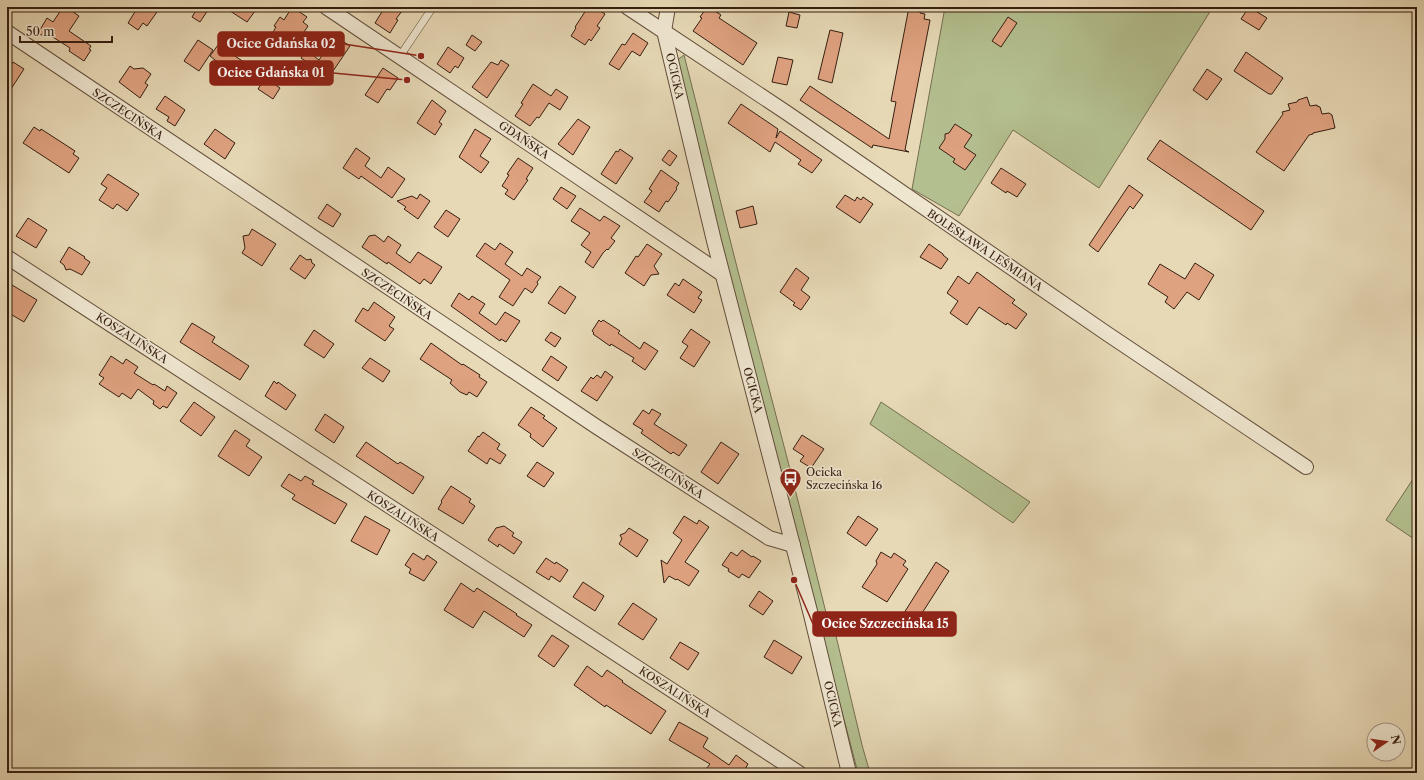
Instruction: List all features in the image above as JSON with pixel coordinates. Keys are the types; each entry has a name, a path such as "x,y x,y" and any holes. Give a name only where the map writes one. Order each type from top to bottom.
{"street":[{"name":"GDAŃSKA","path":"326,7 722,274"},
{"name":"BOLESŁAWA LEŚMIANA","path":"627,7 1306,467"},
{"name":"OCICKA","path":"668,7 664,31 722,274 812,615 849,773"},
{"name":"SZCZECIŃSKA","path":"7,32 597,427 769,538 793,545"},
{"name":"KOSZALIŃSKA","path":"7,257 799,773"}],"lane":[{"path":"400,56 433,7"}],"green space":[{"path":"945,7 1213,7 1099,188 1013,130 959,216 912,189"},
{"path":"684,55 831,633 836,636 870,773 858,773 768,428 676,61"},
{"path":"881,402 1030,502 1013,523 870,424"},
{"path":"1417,473 1417,541 1386,520"}],"building":[{"path":"63,7 66,7 79,16 69,31 91,46 89,49 91,50 84,61 69,51 70,48 48,34 45,37 38,33 47,18 53,22"},
{"path":"138,7 150,7 157,12 147,26 143,23 138,30 128,23"},
{"path":"198,7 210,7 200,22 192,17"},
{"path":"224,7 258,7 247,22"},
{"path":"292,7 307,17 303,22 308,26 298,41 292,36 288,42 272,34 276,27 274,26 280,17 284,20"},
{"path":"388,7 405,7 396,19 398,20 390,33 375,23 383,10 385,12"},
{"path":"588,7 594,7 605,14 597,26 600,28 591,41 589,39 585,45 571,36"},
{"path":"707,7 721,15 719,18 757,43 743,65 693,31 702,18 700,17"},
{"path":"909,7 921,7 920,13 925,14 924,19 930,20 905,150 909,152 873,145 872,148 800,100 810,86 889,139 896,102 891,101"},
{"path":"1249,7 1267,18 1259,30 1241,19"},
{"path":"789,12 800,15 797,28 786,26"},
{"path":"1008,17 1017,23 1001,47 992,41"},
{"path":"830,30 843,33 832,83 818,79"},
{"path":"633,33 648,43 640,56 632,51 619,70 609,64 622,44 625,45"},
{"path":"472,35 482,42 475,51 466,45"},
{"path":"335,36 350,46 329,77 301,58 306,50 319,60"},
{"path":"198,40 213,50 199,71 184,61"},
{"path":"218,45 247,64 244,69 247,78 237,79 235,82 222,73 225,68 210,56"},
{"path":"448,47 464,58 458,68 455,66 450,73 437,64"},
{"path":"1246,52 1283,78 1272,94 1269,94 1234,71"},
{"path":"778,57 793,60 787,85 772,82"},
{"path":"501,60 509,65 487,98 472,87 491,62 498,65"},
{"path":"7,61 12,64 13,62 24,69 7,95"},
{"path":"130,66 134,69 143,68 151,74 145,83 148,85 140,98 119,82"},
{"path":"383,68 398,78 390,90 387,89 378,103 365,95"},
{"path":"1207,69 1222,79 1207,100 1193,90"},
{"path":"265,78 280,88 273,99 258,89"},
{"path":"533,84 551,96 556,89 568,97 560,110 549,103 539,118 537,117 530,126 515,116"},
{"path":"165,96 185,110 175,126 167,121 169,117 156,109"},
{"path":"1307,97 1310,106 1317,105 1320,107 1322,114 1329,113 1332,115 1335,128 1309,135 1284,171 1256,152 1283,114 1282,112 1290,110 1288,104 1297,102 1298,100"},
{"path":"432,100 446,111 439,122 442,124 435,135 417,123"},
{"path":"741,104 778,129 776,138 780,131 822,160 812,173 798,164 801,160 775,142 770,152 728,123"},
{"path":"578,119 590,127 573,155 558,144"},
{"path":"955,124 972,135 964,147 976,155 965,170 953,162 955,159 939,148 945,139 945,134 949,133"},
{"path":"34,127 40,131 41,129 75,151 73,154 79,158 69,173 23,143"},
{"path":"215,129 235,143 225,159 204,144"},
{"path":"475,129 491,139 480,156 489,162 481,173 459,157"},
{"path":"1160,140 1264,211 1251,230 1147,159"},
{"path":"356,148 370,158 365,166 381,178 388,167 405,179 392,198 361,176 359,179 343,168"},
{"path":"620,149 633,158 616,184 601,174 616,151 618,152"},
{"path":"669,150 677,156 670,166 662,160"},
{"path":"518,158 533,168 526,179 528,180 514,200 505,194 508,190 502,186 509,175 507,174"},
{"path":"1001,168 1026,184 1017,197 1007,191 1006,193 991,183"},
{"path":"661,170 679,183 676,188 677,189 668,202 666,201 659,212 644,202 652,191 649,189"},
{"path":"108,174 139,194 127,211 117,204 113,209 99,200 107,188 101,184"},
{"path":"1129,185 1143,195 1133,209 1130,206 1098,252 1089,245"},
{"path":"561,187 576,196 567,209 553,199"},
{"path":"420,194 430,201 418,219 404,209 406,207 397,201 412,196 417,199"},
{"path":"845,195 855,201 857,197 861,200 863,197 873,204 860,223 836,207"},
{"path":"327,204 341,214 333,227 318,218"},
{"path":"753,206 757,224 740,228 736,211"},
{"path":"580,208 600,221 604,216 620,226 611,238 615,241 608,250 607,249 603,253 593,268 585,262 591,252 581,245 590,233 571,221"},
{"path":"446,210 460,219 448,237 434,227"},
{"path":"28,218 47,230 36,248 16,236"},
{"path":"252,229 276,244 262,266 242,253 245,248 243,236 249,235"},
{"path":"375,235 384,242 388,236 401,245 396,253 410,263 418,252 442,267 431,284 424,279 420,284 388,262 387,264 362,247 369,236"},
{"path":"485,243 495,250 500,243 513,252 505,264 522,276 527,268 541,277 532,293 525,288 513,306 499,297 510,280 476,256"},
{"path":"647,244 662,254 654,266 659,274 651,275 644,286 625,273 636,256 638,257"},
{"path":"929,244 948,259 941,269 920,257"},
{"path":"69,247 90,262 82,275 70,269 66,270 64,265 60,262"},
{"path":"300,255 307,260 311,259 312,263 315,265 305,279 290,269"},
{"path":"1195,263 1214,275 1199,300 1187,292 1174,309 1165,302 1168,297 1148,284 1160,264 1185,279"},
{"path":"796,268 809,278 801,290 810,297 801,310 793,305 795,303 780,292"},
{"path":"977,272 1015,300 1012,303 1027,314 1016,329 1007,323 1006,325 979,307 967,325 950,313 958,301 947,293 958,276 969,284"},
{"path":"683,279 702,292 698,298 702,300 694,313 667,295 675,283 679,286"},
{"path":"7,282 37,300 24,322 7,312"},
{"path":"560,286 576,297 565,314 548,303"},
{"path":"459,293 469,300 472,296 485,304 479,313 496,325 505,312 520,321 506,342 501,339 500,341 451,306"},
{"path":"374,302 395,317 389,326 394,329 385,341 355,321 363,308 368,311"},
{"path":"599,320 601,322 603,320 620,331 618,333 640,349 644,342 658,351 645,370 632,361 634,358 611,344 610,346 593,334 594,333 592,331"},
{"path":"192,323 215,337 212,342 249,366 240,380 180,342"},
{"path":"691,329 710,342 694,367 680,358 688,346 682,342"},
{"path":"314,330 334,344 324,358 304,345"},
{"path":"551,332 561,338 555,347 545,340"},
{"path":"431,343 462,365 463,364 480,375 479,377 487,382 477,397 469,392 467,395 460,392 450,383 452,380 420,359"},
{"path":"111,356 123,364 126,359 138,367 134,373 153,385 154,384 165,391 167,386 177,393 167,408 163,406 160,409 153,404 154,401 138,389 131,399 122,393 119,397 99,384 104,378 99,375"},
{"path":"551,356 567,367 558,381 542,370"},
{"path":"370,358 390,371 383,382 362,368"},
{"path":"605,371 613,377 597,401 581,391 591,377 593,379 597,375 601,378"},
{"path":"274,381 277,384 278,382 296,395 286,410 265,396"},
{"path":"194,402 215,417 201,436 180,421"},
{"path":"531,407 545,416 543,418 557,428 543,447 530,437 531,434 518,425"},
{"path":"652,409 661,414 654,424 687,445 679,456 673,452 671,454 641,433 643,430 633,424 643,410 649,414"},
{"path":"325,414 344,427 334,443 315,430"},
{"path":"235,430 250,440 246,446 262,457 249,476 218,456"},
{"path":"483,432 500,444 497,449 506,455 500,464 490,458 487,464 468,451 478,436 479,437"},
{"path":"802,435 824,449 811,468 800,461 804,456 793,449"},
{"path":"366,442 398,464 400,462 424,477 413,494 356,456"},
{"path":"721,442 739,454 718,484 701,472"},
{"path":"537,462 554,473 544,487 527,476"},
{"path":"289,474 301,481 305,476 314,481 312,484 347,504 335,524 292,499 295,495 281,486"},
{"path":"451,486 471,499 469,502 475,506 463,524 438,509 442,502 441,501"},
{"path":"365,516 390,530 377,555 351,541"},
{"path":"684,516 697,524 699,520 709,527 685,562 699,571 689,586 669,576 664,583 661,560 667,564 682,540 673,533"},
{"path":"858,516 878,529 866,546 847,533"},
{"path":"504,526 514,533 512,536 522,542 514,554 499,544 498,547 488,540 496,528"},
{"path":"629,528 648,540 637,557 619,544 622,539 620,535 625,533"},
{"path":"742,550 761,561 749,578 742,574 739,578 722,565 731,552 737,556"},
{"path":"881,552 891,558 894,553 906,561 903,565 908,569 887,602 862,587 877,564 876,561"},
{"path":"413,553 424,560 427,555 437,562 424,581 409,573 411,569 405,565"},
{"path":"546,558 555,564 556,562 568,570 560,582 551,576 549,580 536,572"},
{"path":"936,562 949,571 917,621 904,613"},
{"path":"583,582 604,596 595,611 573,597"},
{"path":"461,583 474,592 477,588 532,625 524,637 484,611 473,628 444,610"},
{"path":"759,591 773,601 763,615 749,606"},
{"path":"633,603 657,619 643,640 618,624"},
{"path":"552,635 569,646 554,667 538,656"},
{"path":"774,640 802,657 792,674 764,657"},
{"path":"680,642 699,653 688,670 670,658"},
{"path":"587,666 602,677 607,670 623,681 622,682 666,711 651,734 606,705 605,707 574,685"},
{"path":"679,722 708,738 703,747 729,765 736,755 748,764 743,773 712,773 706,769 710,764 669,740"}],"place":[{"name":"Ocice Gdańska 02","path":"421,56"},
{"name":"Ocice Gdańska 01","path":"407,80"},
{"name":"Ocicka Szczecińska 16","path":"790,498"},
{"name":"Ocice Szczecińska 15","path":"794,580"}]}
